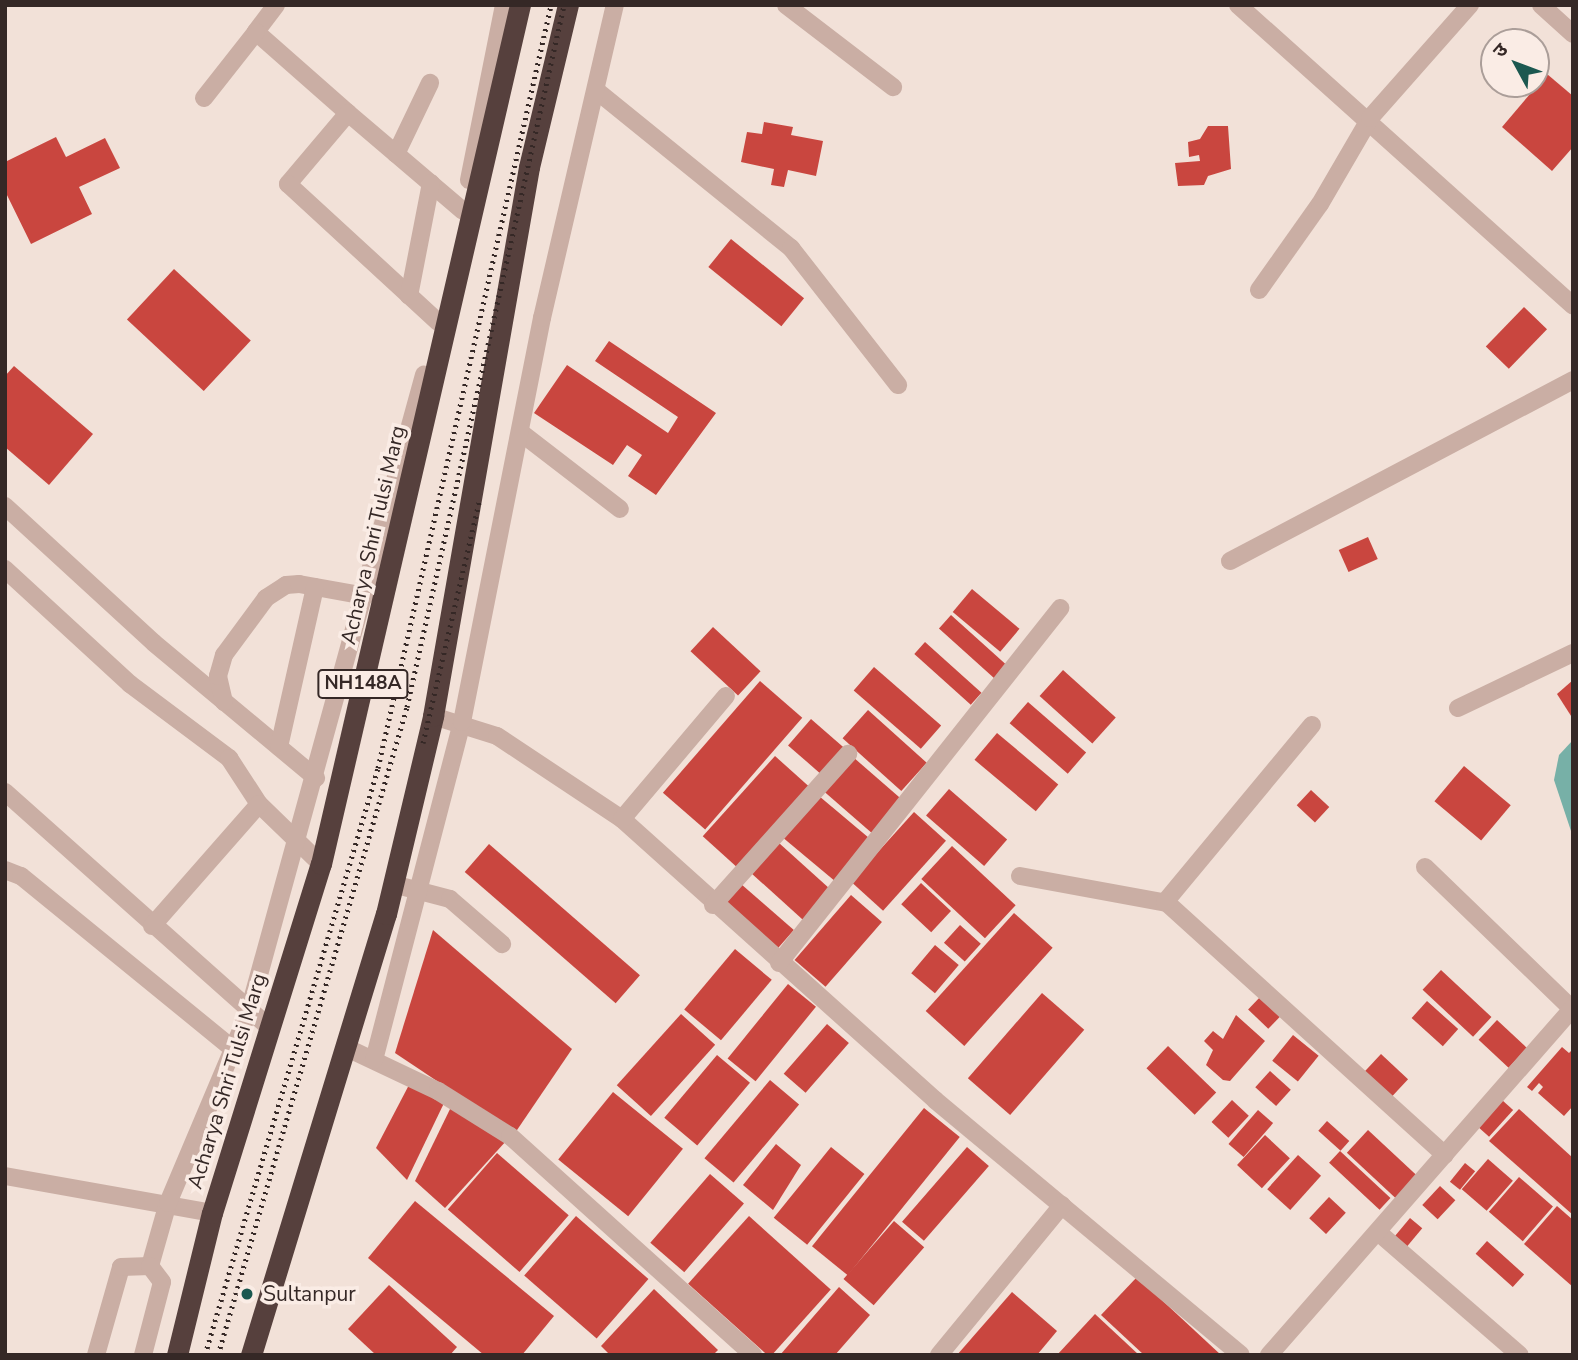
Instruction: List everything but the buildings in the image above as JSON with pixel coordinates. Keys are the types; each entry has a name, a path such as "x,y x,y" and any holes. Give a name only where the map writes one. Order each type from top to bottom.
{"highway":[{"name":"Acharya Shri Tulsi Marg","path":"177,1355 212,1213 321,864 520,5"},
{"name":"NH148A","path":"251,1355 393,884 433,716 529,167 568,5"}],"street":[{"path":"204,98 276,5"},
{"path":"150,1266 167,1202 249,1012 298,845 438,323 504,5"},
{"path":"374,1060 462,722 520,432 615,5"},
{"path":"786,5 893,87"},
{"path":"1238,5 1370,118 1573,306"},
{"path":"1541,5 1573,34"},
{"path":"1259,290 1320,204 1370,118 1464,7"},
{"path":"256,32 463,211"},
{"path":"396,154 429,83"},
{"path":"597,91 791,248 898,385"},
{"path":"348,113 288,184 438,323"},
{"path":"409,296 430,183"},
{"path":"1230,561 1573,380"},
{"path":"520,432 620,509"},
{"path":"5,506 224,702 316,778"},
{"path":"5,569 130,684 229,758 259,804 298,845 321,864"},
{"path":"224,702 218,676 225,655 266,598 286,584 365,596"},
{"path":"279,747 315,587"},
{"path":"779,963 1060,608"},
{"path":"1458,708 1573,653"},
{"path":"622,819 726,696"},
{"path":"433,716 462,722 541,763 622,819 779,963 1241,1355"},
{"path":"1165,902 1312,725"},
{"path":"713,905 848,754"},
{"path":"5,792 152,926 269,1027"},
{"path":"152,926 259,804"},
{"path":"1280,1351 1572,1009 1425,867"},
{"path":"5,870 21,876 233,1049"},
{"path":"1020,876 1165,902 1445,1155"},
{"path":"393,884 420,888 450,899 502,944"},
{"path":"345,1047 438,1091 510,1136 753,1355"},
{"path":"5,1176 167,1202 212,1213"},
{"path":"939,1355 1062,1205"},
{"path":"1379,1233 1520,1355"},
{"path":"96,1355 121,1267 150,1266"},
{"path":"143,1355 162,1282 150,1266"}],"water":[{"path":"1573,740 1573,837 1554,780 1559,755"}],"railway":[{"path":"205,1355 378,768 551,5"},
{"path":"218,1355 407,707 564,5"},
{"path":"423,743 480,499"}],"place":[{"name":"Sultanpur","path":"247,1294"}]}
